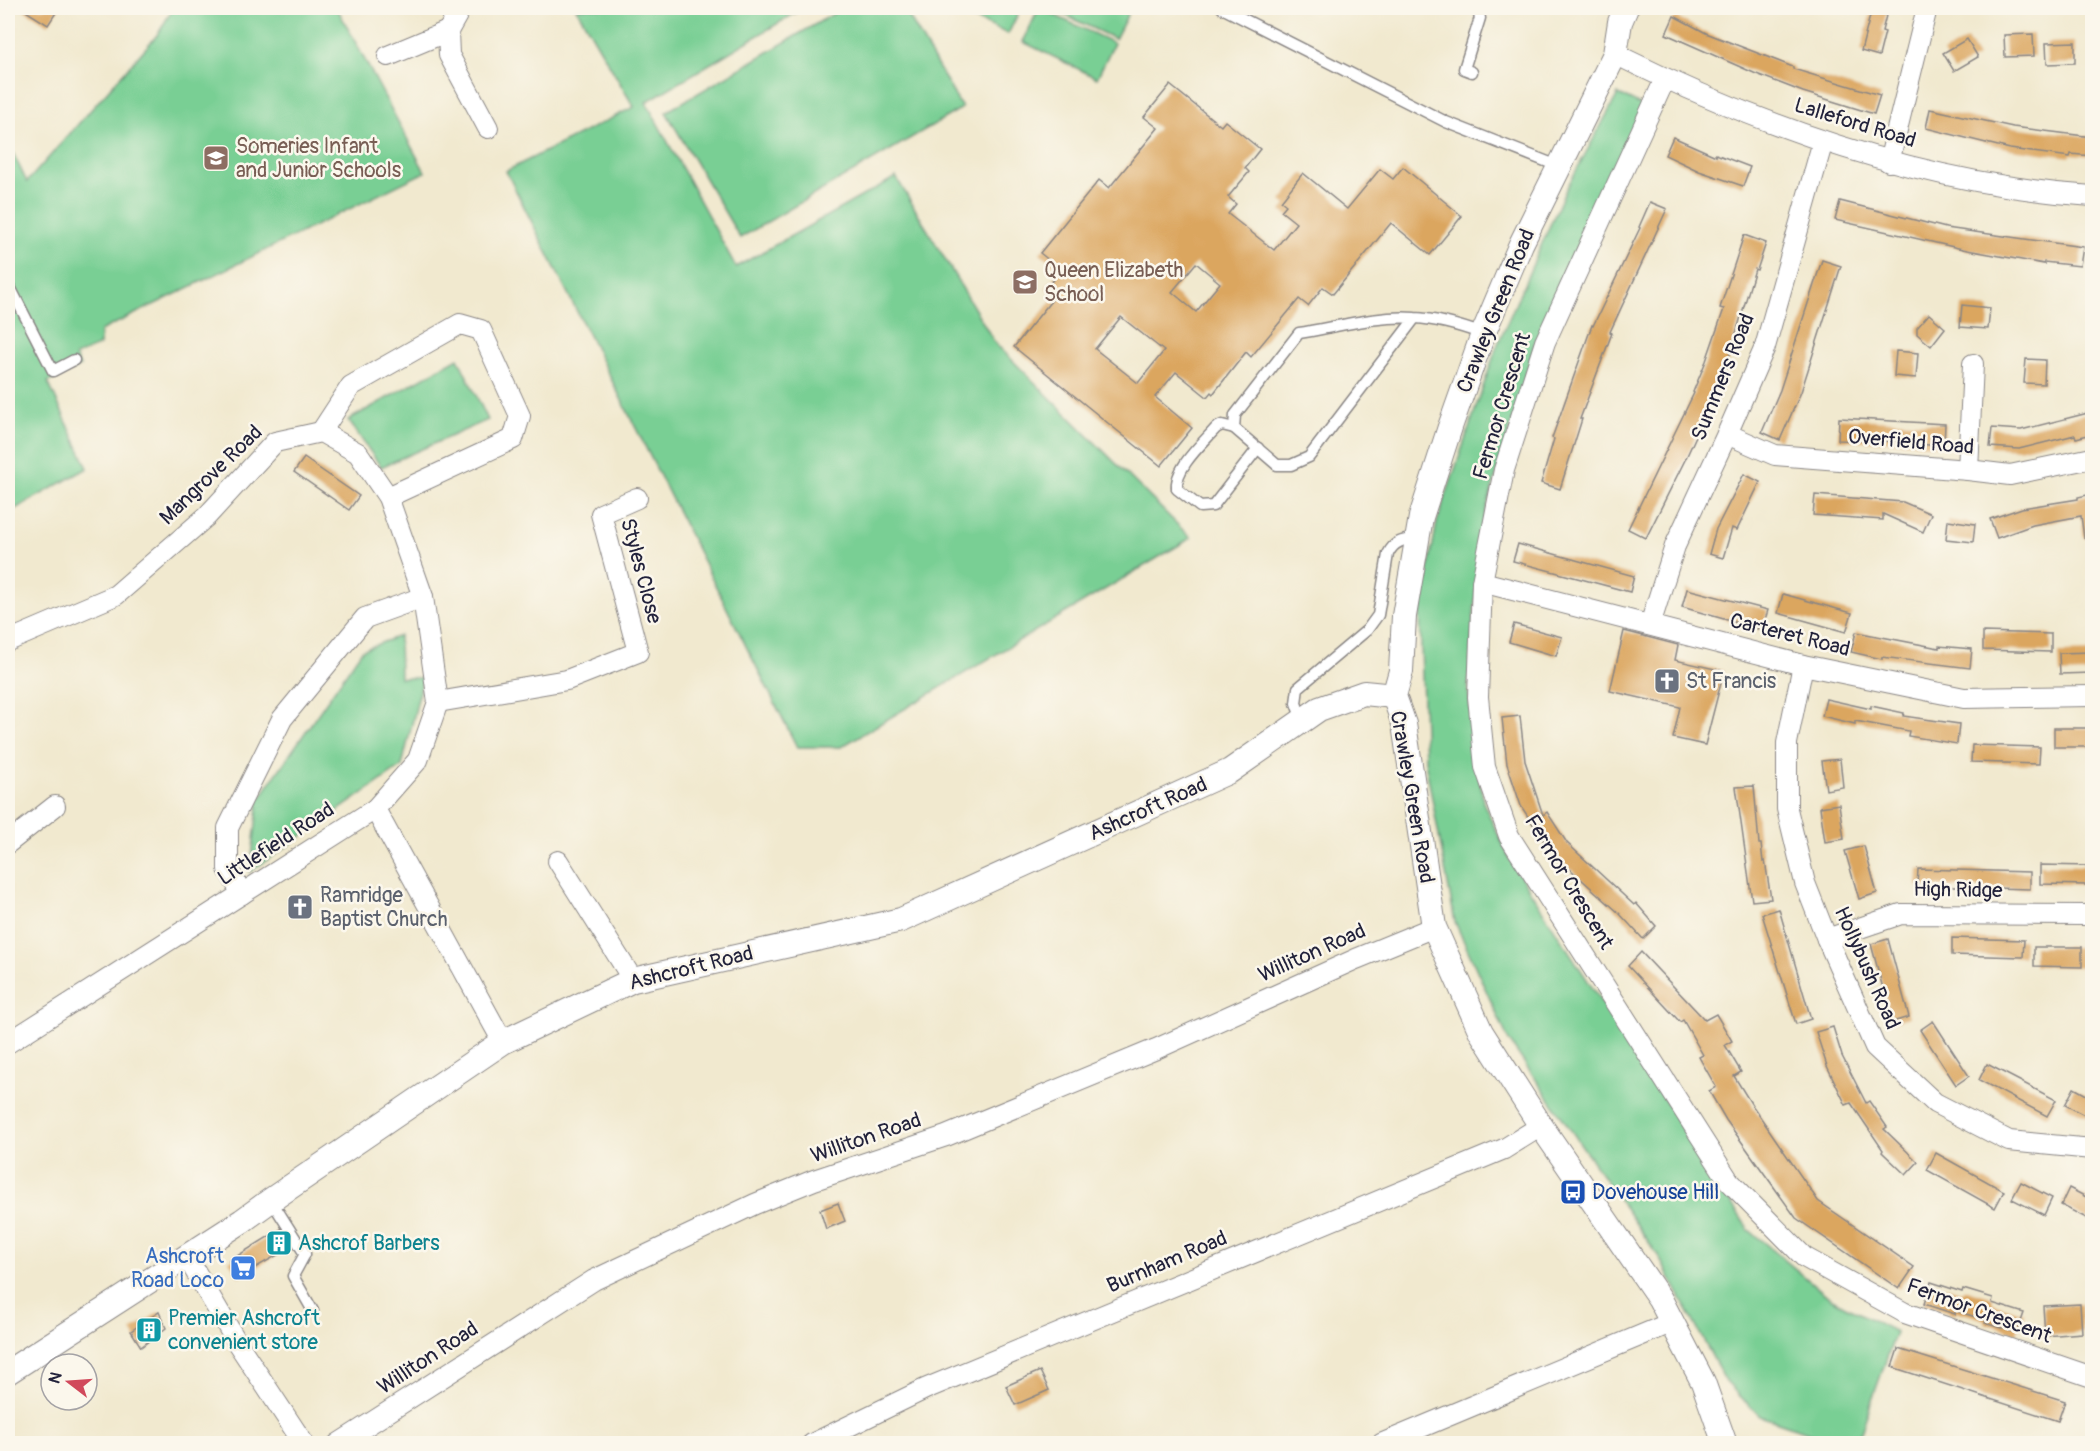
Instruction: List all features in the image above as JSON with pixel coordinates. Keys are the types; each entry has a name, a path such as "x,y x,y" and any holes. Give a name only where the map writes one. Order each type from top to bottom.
{"street":[{"path":"461,8 448,31 449,55 488,128"},
{"name":"Crawley Green Road","path":"1626,8 1620,22 1615,54 1521,243 1484,333 1450,427 1421,517 1404,616 1401,671 1394,696 1404,724 1434,927 1481,1032 1541,1126 1660,1299 1673,1322 1703,1382 1725,1443"},
{"path":"1888,162 1927,8"},
{"path":"388,56 448,31"},
{"name":"Lalleford Road","path":"1615,54 1704,96 1823,141 1888,162 2043,192 2092,196"},
{"name":"Fermor Crescent","path":"1665,79 1545,342 1504,470 1482,582 1478,697 1485,767 1509,836 1729,1181 1804,1257 1905,1313 2090,1371"},
{"name":"Summers Road","path":"1650,625 1675,546 1765,347 1823,141"},
{"path":"242,894 228,869 228,828 282,718 365,618 423,597 388,497 358,453 321,432 351,386 460,324 481,330 520,416 513,440 388,497"},
{"path":"1968,470 1973,364"},
{"name":"Mangrove Road","path":"8,640 116,595 207,516 275,442 321,432"},
{"name":"Overfield Road","path":"1727,434 1775,455 2010,475 2092,458"},
{"name":"Styles Close","path":"438,702 567,680 638,652 601,514 637,498"},
{"name":"Carteret Road","path":"1482,582 1803,665 1965,698 2092,696"},
{"name":"Littlefield Road","path":"8,1043 375,809 418,760 438,702 423,597"},
{"name":"Hollybush Road","path":"1803,665 1787,743 1786,809 1805,883 1875,1047 1935,1103 2009,1141 2092,1149"},
{"name":"Ashcroft Road","path":"8,1372 242,1221 503,1042 633,980 901,920 1230,771 1319,709 1364,693 1394,696"},
{"path":"8,843 55,806"},
{"path":"375,809 503,1042"},
{"path":"558,861 633,980"},
{"name":"High Ridge","path":"1827,939 1901,914 2092,915"},
{"name":"Williton Road","path":"338,1443 594,1280 755,1204 814,1180 957,1132 1156,1049 1356,959 1434,927"},
{"name":"Burnham Road","path":"812,1443 925,1389 1504,1149 1541,1126"},
{"path":"187,1257 238,1344 304,1443"},
{"path":"1381,1443 1673,1322"}],"lane":[{"path":"1222,8 1446,122 1558,166"},
{"path":"1472,72 1464,69 1480,18 1477,8"},
{"path":"8,283 53,370 74,360"},
{"path":"1258,448 1213,506 1200,507 1177,489 1176,481 1179,472 1216,428 1222,425 1234,428 1258,448 1278,465 1291,465 1309,457 1415,318"},
{"path":"1234,428 1235,416 1299,333 1388,319 1415,318 1455,324 1484,333"},
{"path":"1302,720 1296,703 1298,688 1367,630 1378,615 1388,554 1392,546 1399,541 1417,538"},
{"path":"271,1200 305,1254 293,1276 313,1311"}],"green space":[{"name":"Someries Infant and Junior Schools","path":"173,8 337,8 425,172 100,331 100,345 75,356 80,366 48,382 88,468 8,513 8,143 27,182 158,34"},
{"path":"576,8 804,8 646,102 736,267 896,177 995,343 1191,538 841,747 797,747 506,171 634,107"},
{"path":"843,8 904,8 962,108 740,238 666,112"},
{"path":"951,8 1021,8 1008,34"},
{"path":"1039,8 1114,43 1097,78 1023,42"},
{"path":"1050,8 1131,8 1115,39"},
{"path":"1618,94 1643,106 1536,340 1481,527 1468,690 1483,802 1510,860 1748,1229 1830,1298 1896,1332 1857,1443 1840,1443 1760,1416 1726,1382 1657,1254 1509,1041 1455,922 1425,761 1420,616 1437,522 1497,346 1565,191"},
{"path":"458,358 488,420 381,467 348,420"},
{"path":"399,636 400,678 423,678 402,766 250,872 259,799 362,650"}],"building":[{"path":"21,8 59,8 48,25"},
{"path":"1872,8 1888,8 1879,56 1861,51"},
{"path":"1674,16 1706,33 1793,67 1793,69 1880,95 1874,114 1803,92 1666,34"},
{"path":"2033,34 2034,56 2005,57 2004,35"},
{"path":"1967,39 1978,57 1954,71 1943,53"},
{"path":"2075,42 2075,63 2047,64 2046,43"},
{"path":"1170,85 1221,126 1225,121 1260,149 1245,168 1249,172 1228,197 1236,204 1228,214 1274,250 1296,223 1281,211 1286,205 1281,201 1303,173 1347,209 1380,169 1393,179 1403,167 1462,216 1430,255 1391,223 1333,294 1323,287 1308,306 1299,299 1251,357 1246,352 1213,394 1211,392 1207,397 1176,372 1155,397 1192,428 1161,466 1014,347 1055,296 1046,288 1061,270 1040,253 1099,180 1109,188 1158,128 1144,117","holes":["1196,263 1220,283 1196,312 1172,292","1121,317 1164,351 1138,383 1095,349"]},
{"path":"1930,109 2013,127 2092,137 2092,156 2071,154 2070,157 2010,149 1926,128"},
{"path":"1673,137 1716,156 1716,154 1750,167 1743,186 1699,171 1665,155"},
{"path":"1840,201 1946,228 2083,247 2080,266 2044,262 2044,264 1967,250 1835,220"},
{"path":"1650,202 1667,209 1610,332 1612,333 1580,419 1582,419 1560,489 1541,483 1554,439 1552,438 1592,325 1640,228"},
{"path":"1744,235 1766,243 1757,270 1755,269 1724,374 1646,538 1628,529 1694,393 1724,309 1720,308"},
{"path":"1822,260 1841,266 1801,392 1780,440 1762,432 1780,390"},
{"path":"1962,305 1990,308 1988,329 1960,327"},
{"path":"1929,314 1945,328 1931,346 1917,334 1917,328"},
{"path":"1896,351 1918,353 1916,378 1894,376"},
{"path":"2026,359 2045,360 2044,384 2024,383"},
{"path":"2092,412 2092,434 2076,438 2075,435 2019,449 1990,447 1992,428 2021,430"},
{"path":"1839,418 1945,424 1944,446 1914,444 1914,442 1838,440"},
{"path":"304,458 359,496 349,510 294,472"},
{"path":"1744,474 1760,482 1737,530 1732,528 1723,558 1709,554 1716,529"},
{"path":"2092,494 2092,538 2084,538 2081,516 2033,525 1997,538 1990,519 2022,508 2078,499 2078,497"},
{"path":"1815,495 1903,502 1931,514 1923,532 1883,514 1883,520 1813,515"},
{"path":"1948,520 1975,524 1973,542 1946,539"},
{"path":"1518,544 1634,576 1630,592 1513,561"},
{"path":"1687,589 1768,610 1762,630 1682,607"},
{"path":"1783,594 1852,613 1846,632 1778,613"},
{"path":"1514,624 1562,637 1556,656 1509,642"},
{"name":"St Francis","path":"1624,631 1678,645 1675,660 1724,671 1705,745 1673,738 1680,707 1610,691"},
{"path":"1856,632 1939,648 1939,646 1972,649 1970,668 1882,657 1882,659 1851,652"},
{"path":"1983,632 2051,634 2051,652 1983,650"},
{"path":"2092,652 2092,673 2060,674 2059,653"},
{"path":"1826,699 1871,709 1871,706 1904,713 1903,716 1959,724 1957,744 1908,736 1909,731 1855,721 1855,724 1822,716"},
{"path":"1520,716 1525,761 1543,815 1547,812 1567,843 1634,905 1636,903 1656,926 1643,939 1619,913 1551,852 1521,806 1507,764 1502,718"},
{"path":"2054,728 2092,728 2092,747 2054,747"},
{"path":"1972,745 2040,747 2039,764 1971,762"},
{"path":"1840,759 1843,787 1826,790 1822,761"},
{"path":"1754,786 1759,844 1761,844 1763,862 1765,861 1771,899 1752,901 1736,787"},
{"path":"1839,804 1844,839 1825,842 1820,807"},
{"path":"1864,846 1877,893 1859,899 1845,851"},
{"path":"2040,865 2091,866 2090,885 2040,884"},
{"path":"1918,869 2030,872 2030,889 1917,886"},
{"path":"1779,909 1811,1019 1796,1024 1762,914"},
{"path":"1952,938 2024,940 2023,957 1952,955"},
{"path":"1888,939 1909,1017 1892,1022 1871,944"},
{"path":"2034,947 2082,947 2082,967 2034,966"},
{"path":"1641,952 1705,1020 1716,1014 1732,1041 1725,1045 1741,1072 1734,1076 1818,1201 1914,1267 1899,1289 1796,1218 1726,1120 1709,1091 1716,1087 1699,1057 1703,1055 1683,1020 1680,1022 1628,966"},
{"path":"1933,1021 1969,1076 1956,1085 1920,1030"},
{"path":"1833,1027 1842,1056 1866,1103 1869,1101 1887,1127 1884,1129 1918,1162 1906,1175 1882,1152 1883,1150 1851,1103 1846,1105 1827,1066 1816,1032"},
{"path":"1987,1064 2056,1100 2047,1116 1979,1080"},
{"path":"2074,1088 2092,1098 2092,1119 2065,1105"},
{"path":"1936,1153 2004,1191 1995,1208 1927,1170"},
{"path":"2021,1182 2052,1198 2044,1215 2012,1199"},
{"path":"2069,1188 2092,1200 2092,1221 2061,1205"},
{"path":"838,1203 845,1221 826,1229 820,1210"},
{"path":"281,1229 290,1248 239,1277 229,1261"},
{"path":"1931,1282 1962,1292 1963,1289 1993,1298 1992,1303 2024,1313 2017,1333 1985,1323 1986,1320 1956,1311 1955,1314 1924,1304"},
{"path":"2080,1304 2082,1333 2045,1336 2043,1306"},
{"name":"Premier Ashcroft convenient store","path":"159,1312 166,1328 141,1347 131,1331"},
{"path":"1898,1349 2065,1401 2058,1421 1892,1367"},
{"path":"1040,1371 1049,1390 1015,1405 1006,1386"}],"place":[{"name":"Someries Infant and Junior Schools","path":"216,158"},
{"name":"Queen Elizabeth School","path":"1025,282"},
{"name":"St Francis","path":"1667,681"},
{"name":"Ramridge Baptist Church","path":"300,907"},
{"name":"Dovehouse Hill","path":"1573,1192"},
{"name":"Ashcrof Barbers","path":"279,1243"},
{"name":"Ashcroft Road Loco","path":"243,1268"},
{"name":"Premier Ashcroft convenient store","path":"149,1330"}]}
